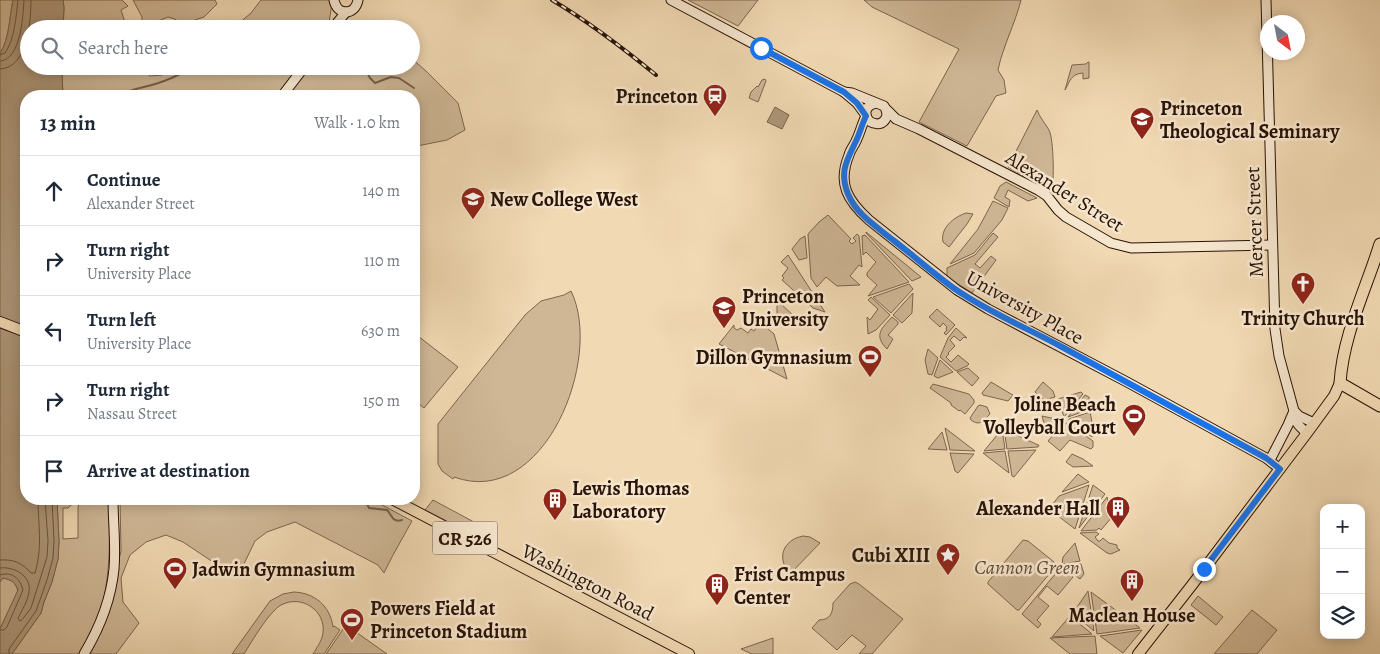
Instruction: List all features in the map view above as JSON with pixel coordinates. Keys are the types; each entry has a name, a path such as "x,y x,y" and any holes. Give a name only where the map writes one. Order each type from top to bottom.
{"highway":[{"path":"1380,244 1349,336 1342,363 1340,383 1380,406"}],"main road":[{"path":"339,20 346,12 356,7 358,0"},
{"path":"672,0 844,92 857,103 868,121 876,124 885,120 887,114 884,106 852,93 844,92"},
{"name":"Mercer Street","path":"1266,0 1275,328 1277,344 1296,422 1307,433"},
{"path":"335,4 342,12 346,12"},
{"path":"333,20 335,4"},
{"path":"287,90 298,75"},
{"path":"866,115 866,110 870,105 876,103"},
{"name":"Alexander Street","path":"886,110 896,119 1038,190 1047,196 1066,217 1112,243 1131,248 1272,245"},
{"name":"University Place","path":"857,140 866,115"},
{"name":"Alexander Street","path":"876,124 908,125"},
{"name":"University Place","path":"876,124 866,130 857,140 849,153 844,171 845,186 850,200 869,220 939,277 988,309 1270,460 1280,469"},
{"path":"0,322 20,330"},
{"path":"1138,654 1192,586 1307,433 1334,396 1340,383"},
{"path":"1270,460 1294,411 1299,416 1314,423"},
{"path":"84,654 104,612 112,579 114,562 113,505"},
{"name":"Washington Road","path":"403,505 689,654"}],"green space":[{"path":"0,0 13,0 7,34 0,54"},
{"path":"63,0 122,0 128,6 121,10 124,20 63,20"},
{"path":"133,0 215,0 217,4 204,17 195,20 176,20 168,17 161,20 142,20"},
{"path":"261,0 329,0 332,4 329,20 243,20"},
{"path":"688,0 758,0 738,26"},
{"path":"864,0 1021,0 998,70 1004,80 1006,93 996,96 967,146 919,122 959,49 872,7"},
{"path":"1088,62 1089,78 1083,79 1083,73 1076,75 1071,78 1065,90 1072,65 1086,64"},
{"path":"420,66 458,103 465,130 447,140 420,145 420,90 289,90 300,75 420,75"},
{"path":"62,75 292,75 281,90 63,90"},
{"path":"765,79 766,81 758,102 749,98 751,92"},
{"path":"1037,110 1051,135 1053,161 1052,193 1008,167"},
{"path":"1006,182 1037,198 1028,201 1008,190 1005,197 1010,200 1009,207 994,198 1000,186"},
{"path":"993,201 1008,208 1002,220 974,253 950,264 978,229"},
{"path":"966,213 973,214 949,247 943,242 946,228 957,217"},
{"path":"828,215 851,239 849,241 852,244 856,241 853,238 857,234 859,236 862,267 859,265 850,276 860,285 837,286 826,277 817,287 811,278 808,234"},
{"path":"866,232 921,277 912,281"},
{"path":"993,233 998,237 975,264 980,268 991,256 996,260 972,293 947,277 947,268 975,255"},
{"path":"865,235 909,282 868,296 877,285 867,276 867,273 876,262 866,252 863,255 862,236"},
{"path":"805,236 807,258 799,260 792,249"},
{"path":"788,255 825,312 813,308 782,280 784,278 782,276 788,268 781,262"},
{"path":"909,284 913,289 891,313 873,297"},
{"path":"571,291 579,320 579,353 572,388 559,422 539,450 515,471 486,481 454,477 453,479 442,471 438,464 438,424 525,315 541,301 564,295"},
{"path":"913,293 912,313 902,323 893,315"},
{"path":"871,297 890,315 876,330 868,334 867,317 870,320 878,309 868,300"},
{"path":"780,303 796,318 795,321 780,322 777,319 777,304"},
{"path":"937,309 955,325 946,335 944,333 947,327 943,323 940,327 929,317"},
{"path":"892,317 898,324 888,335 893,339 887,349 880,340 880,336 882,328"},
{"path":"760,322 774,334 787,379 719,344 734,325 734,328 737,330 741,328 748,333 751,329 754,331"},
{"path":"956,328 967,338 964,337 960,341 954,336 950,340 955,346 946,357 951,362 958,355 969,364 956,371 940,357 948,338"},
{"path":"420,338 458,367 424,408 420,405"},
{"path":"928,349 938,358 932,375 928,374 925,360"},
{"path":"940,360 953,372 938,378 934,376"},
{"path":"968,368 979,378 972,386 957,372"},
{"path":"991,382 1013,395 1008,401 983,395 982,393"},
{"path":"1043,382 1053,391 1055,397 1044,400 1035,392"},
{"path":"933,384 969,394 974,403 965,414 930,388"},
{"path":"1081,392 1083,394 1064,417 1058,399"},
{"path":"1085,395 1089,397 1090,409 1068,417"},
{"path":"980,405 987,407 990,414 982,422 977,423 970,418"},
{"path":"1090,412 1094,432 1092,437 1069,421 1069,419"},
{"path":"1042,416 1060,420 1048,436"},
{"path":"1067,423 1093,441 1091,449 1070,440 1060,451 1048,441 1062,425"},
{"path":"945,428 975,451 950,450"},
{"path":"1002,429 1005,449 984,451"},
{"path":"1004,429 1039,445 1038,447 1007,449"},
{"path":"942,432 947,450 928,449"},
{"path":"1036,450 1014,477 1012,476 1008,451"},
{"path":"1005,451 1009,473 983,453"},
{"path":"950,453 974,454 958,473 955,471"},
{"path":"1072,454 1093,466 1073,467 1066,462"},
{"path":"1078,474 1089,482 1062,492"},
{"path":"1089,485 1075,529 1049,509 1059,496"},
{"path":"1093,485 1105,494 1079,528"},
{"path":"1107,497 1109,514 1112,517 1101,530 1099,528 1097,530 1081,531"},
{"path":"433,500 487,529 491,536 487,543 425,510"},
{"path":"57,505 71,505 68,508 63,508 63,539 78,538 79,505 109,505 109,559 104,599 99,618 81,654 12,654 41,613 58,559"},
{"path":"120,505 382,505 412,521 384,573 378,565 295,522 267,532 255,541 242,568 222,568 183,542 166,535 146,542 130,555 121,578 123,602 139,623 116,654 87,654 111,593 121,551"},
{"path":"1096,532 1099,534 1095,537 1098,541 1103,538 1109,543 1117,545 1117,548 1120,550 1111,554 1107,553 1080,533"},
{"path":"803,536 810,537 820,543 790,574 783,562 784,550 791,541"},
{"name":"Cannon Green","path":"1023,540 1028,541 1054,562 1056,566 1017,610 988,582"},
{"path":"1075,543 1080,561 1062,564 1063,557"},
{"path":"1081,564 1084,574 1080,579 1062,566"},
{"path":"1061,567 1073,577 1058,595 1047,586 1038,597 1049,606 1037,620 1041,624 1038,628 1022,614"},
{"path":"3,578 13,582 18,591 0,629 0,582"},
{"path":"855,582 903,619 872,654 859,654 866,646 852,635 837,650 812,628 819,620 828,617 833,603 850,584"},
{"path":"1088,591 1094,631 1073,613"},
{"path":"294,592 309,595 320,602 329,613 333,627 340,630 324,654 313,654 323,633 321,618 317,612 304,603 289,602 281,605 271,614 244,654 232,654 270,601 283,594"},
{"path":"1091,592 1140,628 1097,634"},
{"path":"1198,596 1223,617 1216,625 1191,605"},
{"path":"1252,610 1277,630 1257,654 1214,654"},
{"path":"1070,616 1092,634 1052,637"},
{"name":"Powers Field at Princeton Stadium","path":"346,625 387,654 326,654"},
{"path":"1142,630 1123,653 1100,636"},
{"path":"1095,636 1097,654 1070,654 1050,638"},
{"path":"773,638 773,654 752,654 741,649"}],"water":[{"path":"13,0 63,0 63,20 20,20 20,75 62,75 63,90 20,90 20,505 57,505 58,559 41,613 12,654 0,654 0,629 18,590 11,581 3,578 0,582 0,54 7,34"},
{"path":"775,107 789,115 782,129 767,122"}],"waterway":[{"path":"133,90 158,83 176,75"},
{"path":"368,75 375,83 391,77 399,78 414,88"},
{"path":"368,505 369,508 387,510 394,519 402,520"}],"railway":[{"path":"552,0 606,36 656,75"}],"place":[{"name":"Princeton","path":"715,117"},
{"name":"Princeton Theological Seminary","path":"1142,140"},
{"name":"New College West","path":"473,220"},
{"name":"Trinity Church","path":"1303,305"},
{"name":"Princeton University","path":"724,329"},
{"name":"Dillon Gymnasium","path":"870,378"},
{"name":"Joline Beach Volleyball Court","path":"1134,437"},
{"name":"Lewis Thomas Laboratory","path":"555,521"},
{"name":"Alexander Hall","path":"1118,529"},
{"name":"Cubi XIII","path":"948,576"},
{"name":"Jadwin Gymnasium","path":"175,590"},
{"name":"Maclean House","path":"1132,602"},
{"name":"Frist Campus Center","path":"717,606"},
{"name":"Powers Field at Princeton Stadium","path":"352,641"}],"route":[{"path":"761,48 844,92 866,114 857,140 849,153 844,171 845,186 850,200 869,220 939,277 988,309 1042,336 1266,458 1280,469 1204,569"}]}
